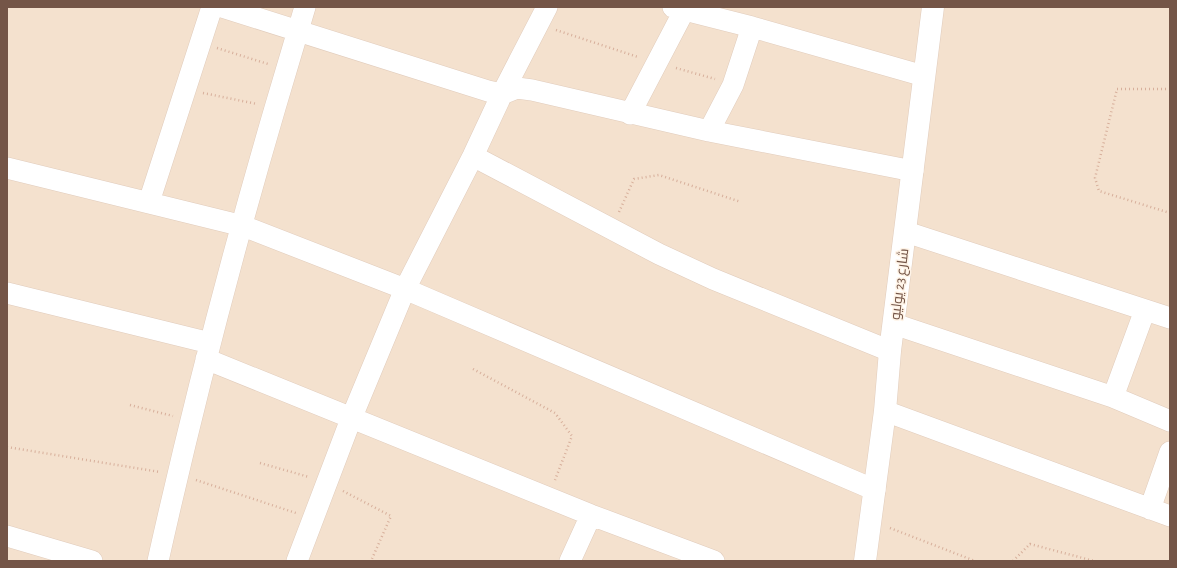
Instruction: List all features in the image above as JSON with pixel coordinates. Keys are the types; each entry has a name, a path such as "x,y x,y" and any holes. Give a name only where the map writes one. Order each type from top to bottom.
{"street":[{"path":"149,202 212,7"},
{"path":"222,7 299,30 470,86 502,94 522,88 709,131 913,171"},
{"path":"158,561 208,351 275,108 305,7"},
{"name":"شارع 23 يوليو","path":"865,561 885,411 890,351 933,7"},
{"path":"630,114 657,63 681,8 924,76"},
{"path":"297,561 351,419 404,289 473,156 502,94 543,15"},
{"path":"709,131 733,85 752,27"},
{"path":"473,156 611,230 713,279 890,351"},
{"path":"7,168 243,226 404,289 875,490"},
{"path":"906,232 1170,318"},
{"path":"7,293 208,351 351,419 547,498 714,561"},
{"path":"1113,397 1145,310"},
{"path":"894,324 1113,397 1170,421"},
{"path":"885,411 1170,516"},
{"path":"1150,509 1170,452"},
{"path":"570,561 591,515"},
{"path":"7,536 92,561"}],"path":[{"path":"543,15 657,63 733,85"},
{"path":"200,43 287,70"},
{"path":"1170,89 1117,89 1095,178 1100,191 1170,213"},
{"path":"185,90 275,108"},
{"path":"611,230 634,179 659,175 741,202"},
{"path":"473,369 555,414 572,436 547,498"},
{"path":"130,405 191,421"},
{"path":"871,520 975,561"},
{"path":"1013,561 1030,544 1094,561"}],"shaded area":[{"path":"7,7 1170,7 1170,561 7,561"}]}
